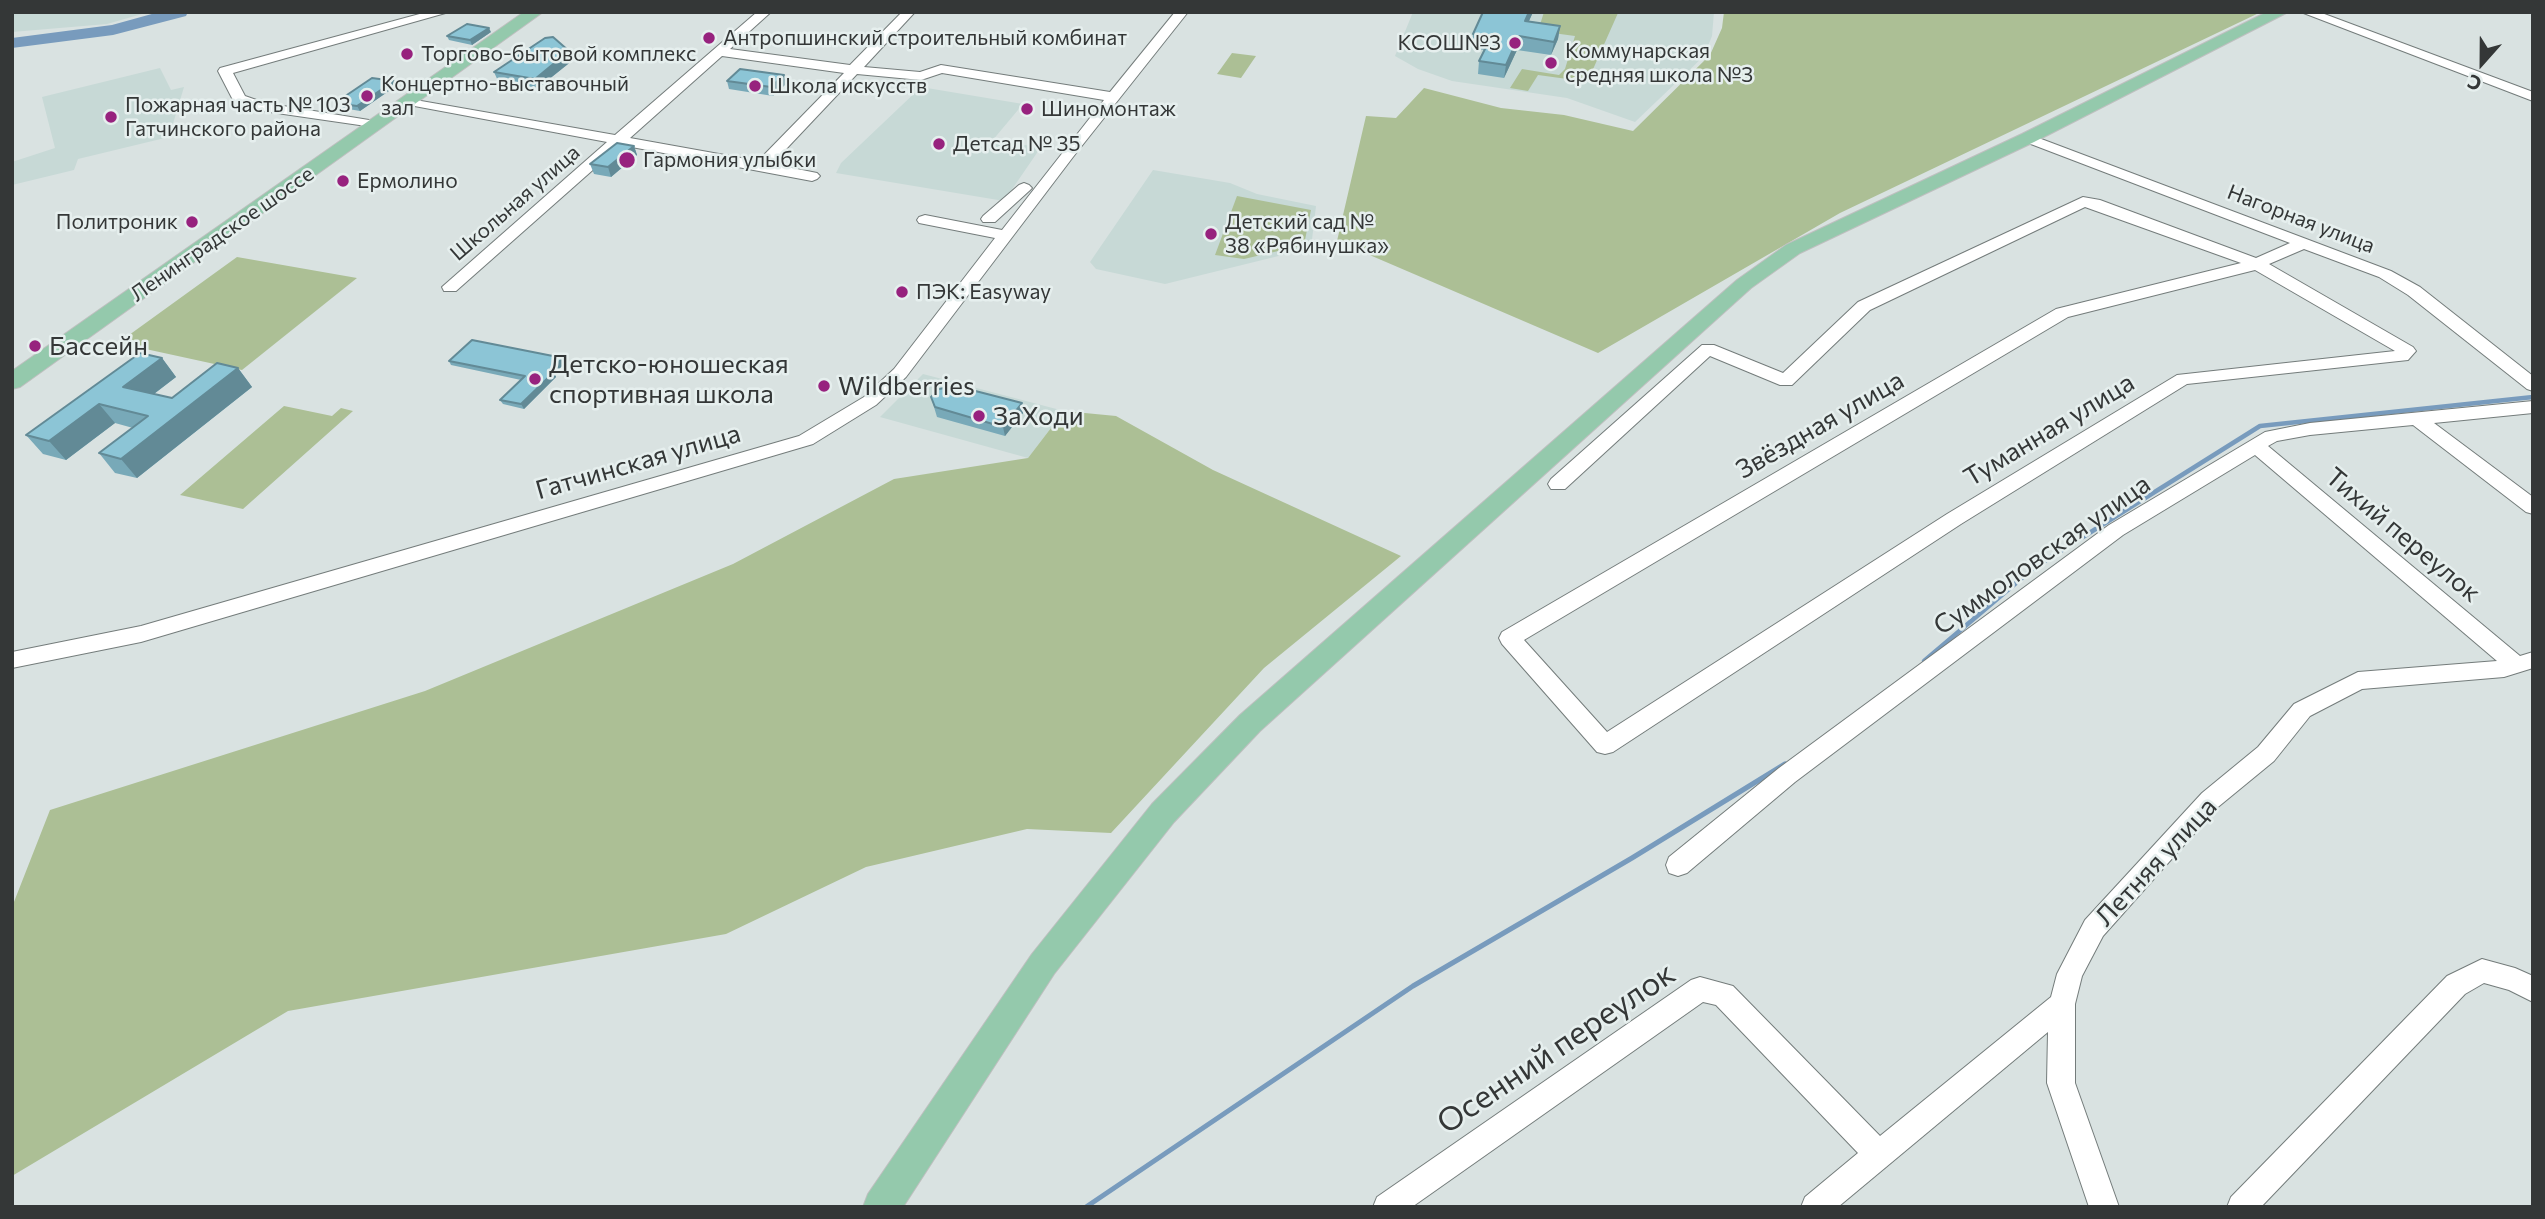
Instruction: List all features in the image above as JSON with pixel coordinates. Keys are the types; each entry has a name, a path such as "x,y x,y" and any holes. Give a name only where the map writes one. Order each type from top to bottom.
{"main road":[{"path":"881,1207 1044,964 1163,813 1250,723 1744,284 1793,248 2028,138 2280,12"},
{"name":"Ленинградское шоссе","path":"12,382 533,13"}],"street":[{"path":"375,125 263,107 239,99 225,71 443,12"},
{"name":"Школьная улица","path":"450,288 765,12"},
{"path":"762,166 856,71 909,12"},
{"name":"Гатчинская улица","path":"12,660 141,634 806,440 870,401 900,373 1005,235 1182,12"},
{"path":"2307,12 2533,97"},
{"path":"720,52 856,71 921,76 940,69 1114,97"},
{"path":"409,101 811,176"},
{"name":"Нагорная улица","path":"2028,138 2385,274 2414,291 2533,385"},
{"path":"989,219 1024,188"},
{"path":"1558,484 1707,349 1786,382 1864,306 1980,248 2083,202 2095,203 2257,264"},
{"path":"925,220 1005,235"},
{"name":"Звёздная улица","path":"1605,745 1510,638 2062,313 2257,264 2303,243"},
{"name":"Туманная улица","path":"1605,745 1954,519 2183,379 2402,356 2407,351 2257,264"},
{"name":"Суммоловская улица","path":"1678,865 1787,775 2116,530 2272,436 2310,429 2533,407"},
{"path":"2417,419 2533,506"},
{"name":"Тихий переулок","path":"2256,446 2525,663"},
{"name":"Летняя улица","path":"2104,1207 2061,1083 2062,1004 2070,974 2094,928 2210,800 2266,754 2302,710 2358,681 2504,669 2525,663"},
{"path":"2241,1207 2456,985 2482,971 2515,980 2533,990"},
{"name":"Осенний переулок","path":"1387,1207 1700,989 1724,995 1878,1154"},
{"path":"1815,1207 2062,1004"}],"shaded area":[{"path":"12,12 149,12 107,24 12,32"},
{"name":"Коммунарская средняя школа №3","path":"1413,12 1714,12 1712,36 1704,56 1635,122 1567,98 1452,81 1418,69 1395,56"},
{"name":"Пожарная часть № 103 Гатчинского района","path":"160,68 171,90 184,87 169,137 78,159 74,170 12,185 12,162 55,148 42,97"},
{"name":"Детсад № 35","path":"921,87 1023,104 992,141 1041,147 1004,201 836,173 841,163"},
{"name":"Детский сад № 38 «Рябинушка»","path":"1153,170 1230,183 1257,194 1316,206 1311,248 1165,284 1096,269 1090,262"},
{"path":"923,374 1064,411 1028,458 880,417"}],"green space":[{"path":"1544,12 1618,13 1590,76 1582,81 1538,75 1528,91 1510,88 1522,69 1559,75 1565,69 1575,36 1538,31"},
{"path":"1724,12 2261,12 1840,213 1598,353 1337,241 1366,116 1396,118 1424,88 1501,108 1564,115 1633,131 1710,55 1722,28"},
{"path":"1232,53 1256,56 1241,78 1217,74"},
{"path":"1237,196 1311,210 1304,245 1244,259 1215,255"},
{"path":"237,257 357,278 242,370 118,343"},
{"path":"284,406 332,416 341,408 353,411 243,509 180,495"},
{"path":"1064,411 1116,416 1213,470 1401,556 1264,668 1111,833 1027,829 866,867 726,934 288,1011 12,1176 12,907 50,810 425,691 733,564 894,479 1028,458"}],"building":[{"path":"1483,12 1529,12 1525,21 1560,26 1554,42 1519,36 1506,65 1479,61 1491,37 1473,34"},
{"path":"467,24 489,28 470,40 447,36"},
{"path":"553,37 569,51 535,79 494,72 545,38"},
{"path":"740,69 784,75 771,87 727,81"},
{"path":"372,78 394,81 357,106 335,103"},
{"path":"617,143 634,146 608,167 590,164"},
{"name":"Детско-юношеская спортивная школа","path":"472,340 563,358 549,371 554,372 521,404 500,400 525,376 449,361"},
{"path":"140,353 162,358 123,387 172,398 217,363 238,368 121,459 99,453 148,416 99,404 49,441 26,435"},
{"path":"956,386 1022,403 1003,427 935,407 931,397 939,389"}],"waterway":[{"path":"12,43 113,30 180,12"},
{"path":"1924,661 2035,567 2260,426 2533,397"},
{"path":"1086,1207 1413,986 1632,858 1785,764"}],"place":[{"name":"Антропшинский строительный комбинат","path":"709,38"},
{"name":"КСОШ№3","path":"1515,43"},
{"name":"Торгово-бытовой комплекс","path":"407,54"},
{"name":"Коммунарская средняя школа №3","path":"1551,63"},
{"name":"Школа искусств","path":"755,86"},
{"name":"Концертно-выставочный зал","path":"367,96"},
{"name":"Шиномонтаж","path":"1027,109"},
{"name":"Пожарная часть № 103 Гатчинского района","path":"111,117"},
{"name":"Детсад № 35","path":"939,144"},
{"name":"Гармония улыбки","path":"627,160"},
{"name":"Ермолино","path":"343,181"},
{"name":"Политроник","path":"192,222"},
{"name":"Детский сад № 38 «Рябинушка»","path":"1211,234"},
{"name":"ПЭК: Easyway","path":"902,292"},
{"name":"Бассейн","path":"35,346"},
{"name":"Детско-юношеская спортивная школа","path":"535,379"},
{"name":"Wildberries","path":"824,386"},
{"name":"ЗаХоди","path":"979,416"}]}
